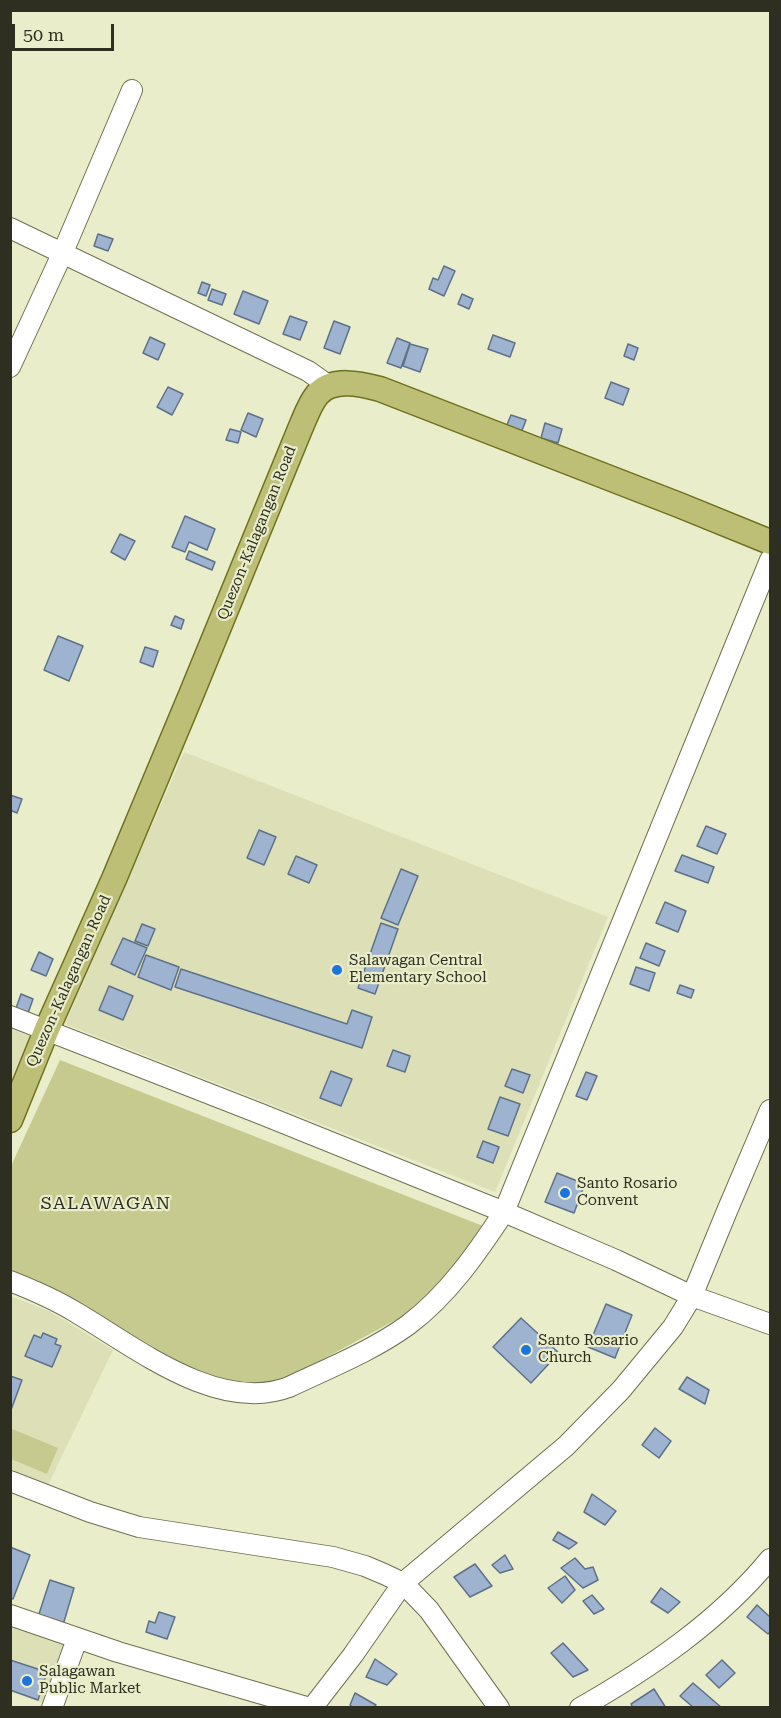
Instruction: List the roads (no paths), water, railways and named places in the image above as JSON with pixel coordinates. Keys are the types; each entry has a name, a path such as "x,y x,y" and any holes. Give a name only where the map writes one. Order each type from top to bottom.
{"main road":[{"path":"329,386 359,384 380,389 771,542"},
{"name":"Quezon-Kalagangan Road","path":"10,1120 47,1029 114,879 300,429 318,394 329,386"}],"street":[{"path":"10,367 63,252 132,90"},
{"path":"10,228 308,371 329,386"},
{"path":"10,1281 34,1290 168,1367 198,1381 217,1388 257,1394 275,1392 289,1387 374,1346 409,1324 441,1294 463,1269 504,1212 771,560"},
{"path":"10,1016 504,1212 616,1260 692,1296 771,1324"},
{"path":"10,1615 77,1639 311,1707 353,1655 403,1583 574,1438 621,1390 673,1327 692,1296 771,1110"},
{"path":"10,1481 90,1512 139,1527 333,1557 365,1566 403,1583 429,1610 499,1707"},
{"path":"580,1707 614,1688 680,1644 722,1610 771,1559"},
{"path":"52,1707 77,1639"}],"place":[{"name":"Salawagan Central Elementary School","path":"337,970"},
{"name":"Santo Rosario Convent","path":"565,1193"},
{"name":"Santo Rosario Church","path":"526,1350"},
{"name":"Salagawan Public Market","path":"27,1681"}],"district":[{"name":"SALAWAGAN","path":"106,1204"}]}
